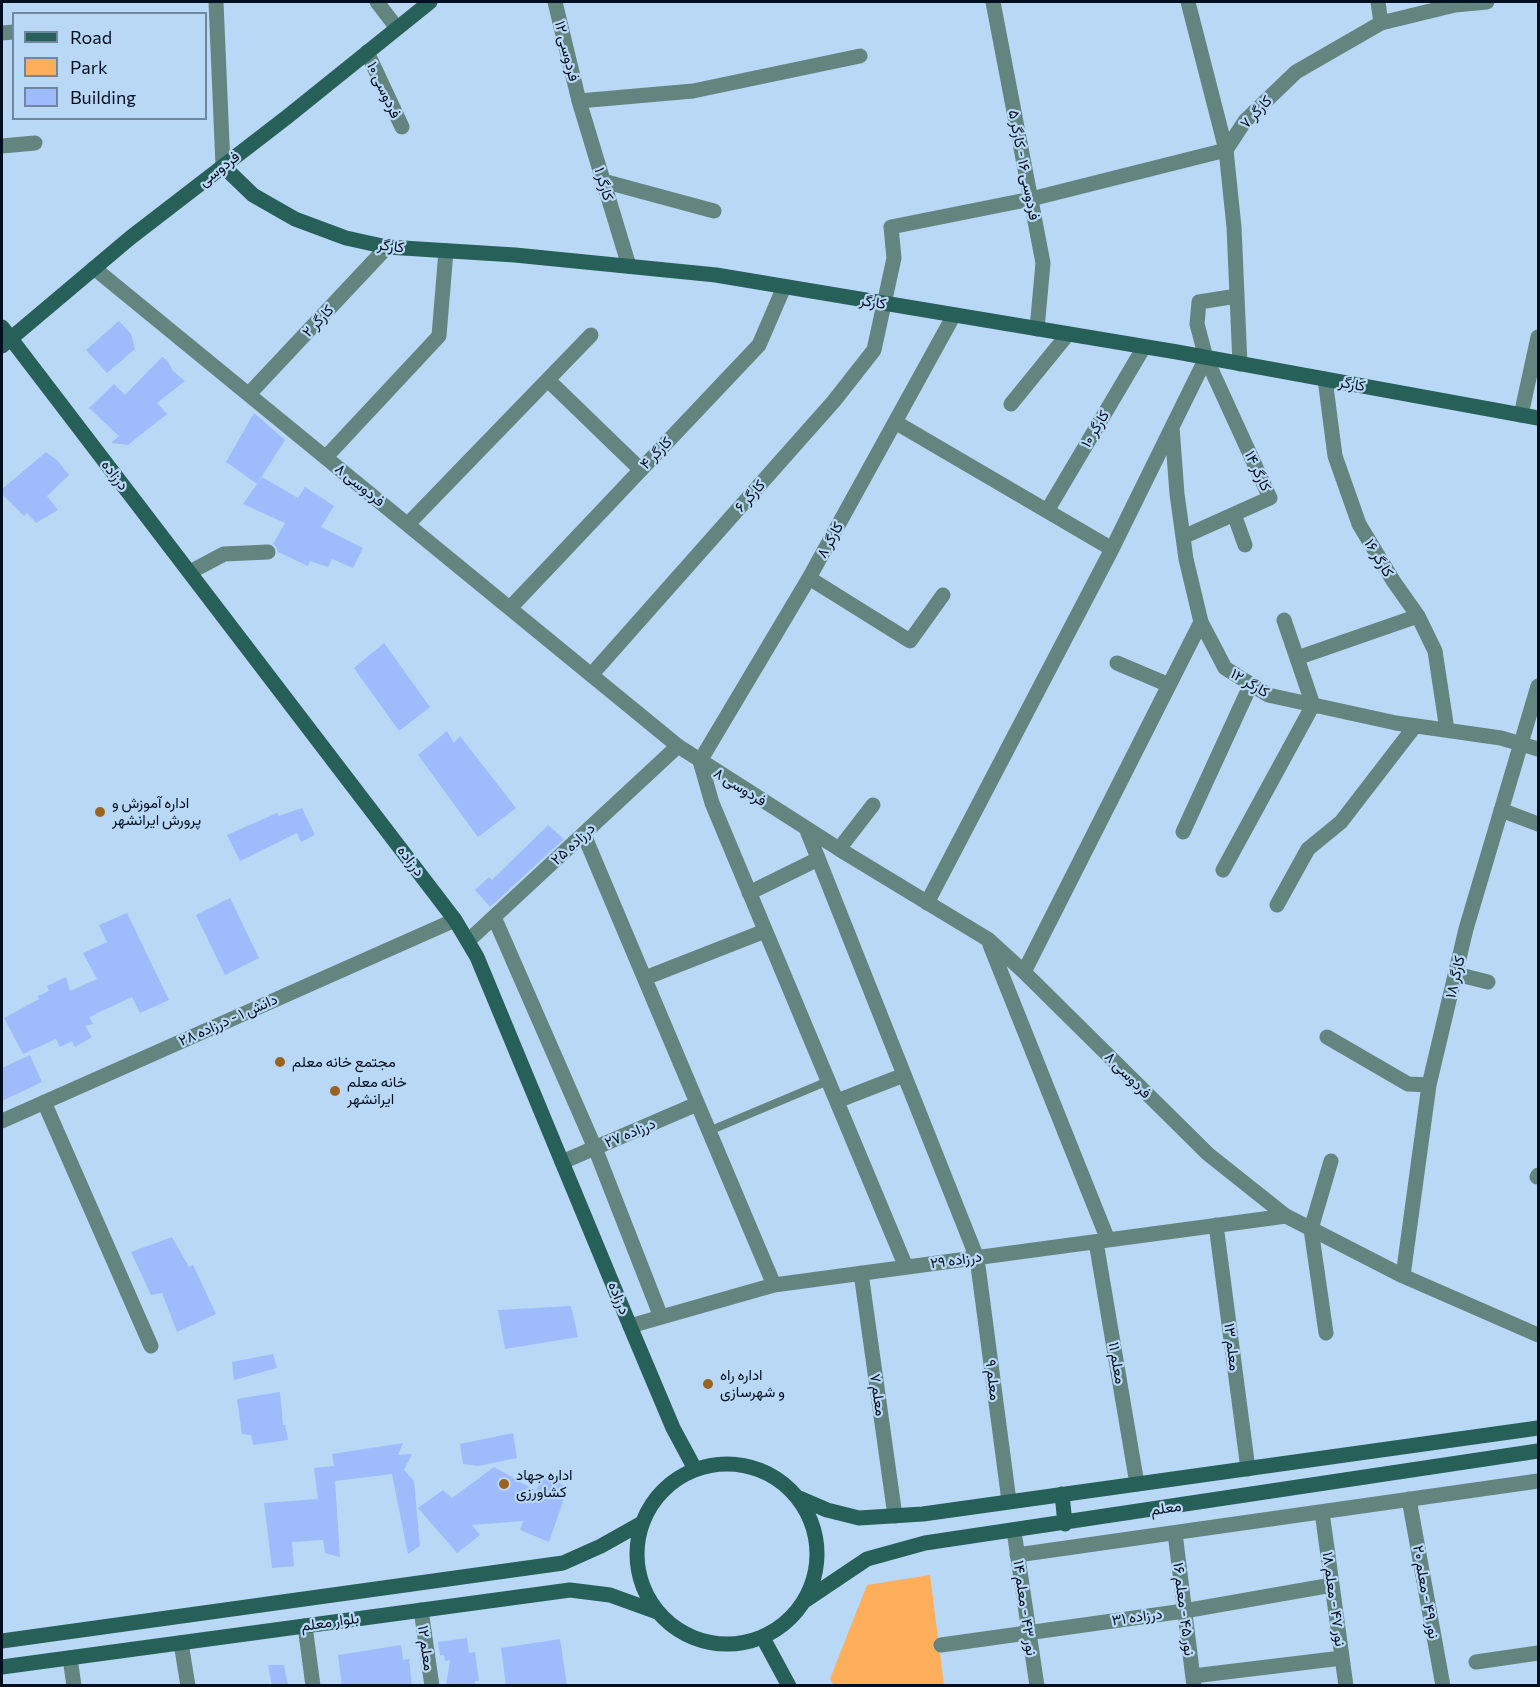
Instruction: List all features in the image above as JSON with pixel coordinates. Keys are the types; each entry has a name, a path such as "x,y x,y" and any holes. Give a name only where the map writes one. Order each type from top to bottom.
{"main road":[{"name":"فردوسی","path":"4,337 287,117 430,2"},
{"name":"کارگر","path":"223,166 253,195 295,219 346,238 387,247 515,255 716,275 1144,347 1539,418"},
{"name":"درزاده","path":"4,337 190,572 455,920 468,941 477,957 630,1326 674,1428 695,1469"},
{"name":"معلم","path":"799,1498 827,1510 858,1518 923,1514 1539,1428"},
{"name":"معلم","path":"806,1600 867,1559 925,1544 1539,1451"},
{"path":"717,1464 740,1464 762,1471 782,1482 799,1498 812,1522 818,1548 816,1575 806,1600 783,1627 763,1638 741,1645 717,1645 695,1640 674,1628 657,1612 644,1592 638,1569 637,1546 642,1523 650,1505 663,1490 678,1478 695,1469 717,1464"},
{"path":"1062,1494 1065,1524"},
{"name":"بلوار معلم","path":"2,1641 563,1563 601,1546 642,1523"},
{"name":"بلوار معلم","path":"2,1667 570,1590 610,1595 657,1612"},
{"path":"763,1638 789,1686"}],"street":[{"path":"216,2 223,166"},
{"path":"377,2 397,28"},
{"name":"فردوسی ۱۲","path":"555,2 579,101"},
{"name":"فردوسی ۱۶ - کارگر ۵","path":"993,2 1043,263 1037,329"},
{"path":"1188,2 1226,150 1234,227 1240,364"},
{"path":"1378,2 1382,22"},
{"name":"کارگر ۷","path":"1226,150 1245,121 1296,72 1382,22 1442,5 1487,2"},
{"name":"فردوسی ۱۰","path":"367,52 402,127"},
{"path":"579,101 693,91 860,57"},
{"name":"کارگر ۱","path":"579,101 629,266"},
{"path":"2,146 35,143"},
{"path":"1031,199 1226,150"},
{"path":"603,181 714,210"},
{"name":"کارگر ۶","path":"592,674 834,400 874,350 894,258 891,227 1031,199"},
{"name":"کارگر ۲","path":"249,394 387,247"},
{"path":"326,457 439,336 446,251"},
{"name":"فردوسی ۸","path":"94,268 592,674 678,747 838,849 989,940 1208,1154 1286,1216 1403,1276 1539,1335"},
{"name":"کارگر ۴","path":"510,608 759,345 784,287"},
{"path":"927,903 1112,549 1206,358 1197,324 1199,302 1237,297"},
{"name":"کارگر ۸","path":"700,761 809,578 954,315"},
{"path":"1011,404 1068,334"},
{"path":"408,524 591,335"},
{"path":"1521,414 1539,337"},
{"name":"کارگر ۱۰","path":"1047,511 1144,347"},
{"name":"کارگر ۱۴","path":"1183,537 1270,498 1206,358"},
{"name":"کارگر ۱۶","path":"1325,379 1335,456 1359,524 1394,582 1418,616 1435,651 1447,730"},
{"path":"548,380 641,470"},
{"path":"895,422 1112,549"},
{"name":"کارگر ۱۲","path":"1172,427 1177,494 1186,559 1201,622 1226,668 1268,696 1415,726 1501,738 1539,749"},
{"path":"1234,514 1245,545"},
{"path":"190,572 224,554 268,552"},
{"path":"809,578 910,641 944,595"},
{"path":"1297,658 1418,616"},
{"path":"1223,870 1314,705 1284,620"},
{"path":"1024,972 1201,622"},
{"path":"1118,663 1169,685"},
{"path":"1183,832 1251,684"},
{"name":"کارگر ۱۸","path":"1403,1276 1429,1085 1466,929 1539,686"},
{"path":"1277,905 1308,849 1341,822 1415,726"},
{"name":"درزاده ۲۵","path":"468,941 678,747"},
{"path":"700,761 712,803 906,1267"},
{"path":"838,849 873,805"},
{"path":"1501,810 1539,824"},
{"name":"معلم ۹","path":"806,828 977,1258 1009,1501"},
{"path":"584,835 774,1285"},
{"path":"749,893 818,859"},
{"path":"494,917 595,1148 661,1317"},
{"name":"دانش ۱ - درزاده ۲۸","path":"2,1120 455,920"},
{"path":"645,978 765,931"},
{"name":"معلم ۱۱","path":"989,940 1102,1241 1137,1484"},
{"path":"1456,974 1488,981"},
{"path":"1327,1037 1408,1084 1429,1085"},
{"path":"837,1101 904,1075"},
{"path":"44,1102 151,1346"},
{"name":"درزاده ۲۷","path":"562,1162 698,1104"},
{"path":"1326,1333 1311,1229 1331,1161"},
{"name":"درزاده ۲۹","path":"630,1326 774,1285 1286,1216"},
{"name":"معلم ۱۳","path":"1216,1225 1248,1469"},
{"name":"معلم ۷","path":"861,1274 895,1516"},
{"path":"1017,1556 1539,1481"},
{"name":"نور ۴۹ - معلم ۲۰","path":"1410,1499 1443,1686"},
{"name":"نور ۴۷ - معلم ۱۸","path":"1322,1512 1346,1686"},
{"name":"نور ۴۳ - معلم ۱۴","path":"1014,1531 1037,1686"},
{"name":"نور ۴۵ - معلم ۱۶","path":"1175,1533 1193,1681"},
{"name":"درزاده ۳۱","path":"941,1645 1184,1611 1332,1585"},
{"name":"معلم ۱۲","path":"421,1610 432,1686"},
{"path":"305,1626 314,1686"},
{"path":"181,1643 188,1686"},
{"path":"1476,1662 1539,1653"},
{"path":"70,1658 74,1686"},
{"path":"1193,1681 1342,1658"}],"lane":[{"path":"709,1131 828,1081"}],"green space":[{"path":"930,1575 944,1685 834,1685 830,1679 867,1585"}],"building":[{"path":"119,321 131,334 135,349 107,373 86,350"},
{"path":"162,357 185,381 157,403 167,414 128,445 111,443 119,436 89,408 114,384 125,395"},
{"path":"254,413 285,440 257,484 226,462"},
{"path":"46,452 57,460 69,475 47,496 58,510 36,523 27,513 24,516 2,494 2,489"},
{"path":"262,477 298,498 305,487 334,506 321,527 363,548 353,568 332,559 328,567 310,561 308,566 278,552 273,544 285,523 243,504"},
{"path":"384,643 430,707 399,731 354,668"},
{"path":"447,731 454,743 460,736 516,808 478,837 418,755"},
{"path":"302,808 315,835 301,842 297,833 240,861 227,835 277,813 279,816"},
{"path":"548,825 564,839 490,907 475,890 489,877 492,880"},
{"path":"230,898 259,958 225,975 196,915"},
{"path":"127,913 169,1000 140,1013 132,997 89,1017 93,1024 85,1026 92,1037 75,1047 72,1041 60,1047 56,1039 23,1054 4,1018 39,999 38,996 49,991 47,986 66,977 70,991 97,979 83,953 107,942 99,925"},
{"path":"30,1055 42,1082 2,1101 2,1068"},
{"path":"172,1237 189,1267 193,1265 216,1314 177,1332 162,1293 151,1295 131,1252"},
{"path":"571,1306 578,1337 505,1349 498,1310"},
{"path":"273,1354 277,1368 234,1380 232,1362"},
{"path":"280,1392 283,1425 285,1425 288,1440 253,1445 251,1435 242,1434 237,1399"},
{"path":"513,1433 517,1458 478,1466 463,1464 460,1444"},
{"path":"403,1443 398,1455 412,1454 404,1470 414,1481 420,1546 408,1554 392,1474 335,1481 340,1557 325,1553 323,1540 292,1542 294,1566 272,1568 264,1503 318,1499 314,1468 334,1466 332,1454"},
{"name":"اداره جهاد کشاورزی","path":"494,1467 536,1491 542,1476 568,1487 549,1542 520,1530 523,1521 472,1525 480,1535 457,1553 418,1508 443,1490 452,1498"},
{"path":"467,1638 469,1653 475,1652 479,1681 475,1681 475,1686 446,1686 450,1660 445,1661 444,1655 440,1655 438,1642"},
{"path":"560,1639 567,1686 506,1686 501,1648"},
{"path":"401,1645 403,1660 409,1659 412,1686 342,1686 338,1655"},
{"path":"268,1665 284,1665 288,1686 272,1686"}],"place":[{"name":"اداره آموزش و پرورش ایرانشهر","path":"100,812"},
{"name":"مجتمع خانه معلم","path":"280,1062"},
{"name":"خانه معلم ایرانشهر","path":"335,1091"},
{"name":"اداره راه و شهرسازی","path":"708,1384"},
{"name":"اداره جهاد کشاورزی","path":"504,1484"}]}
